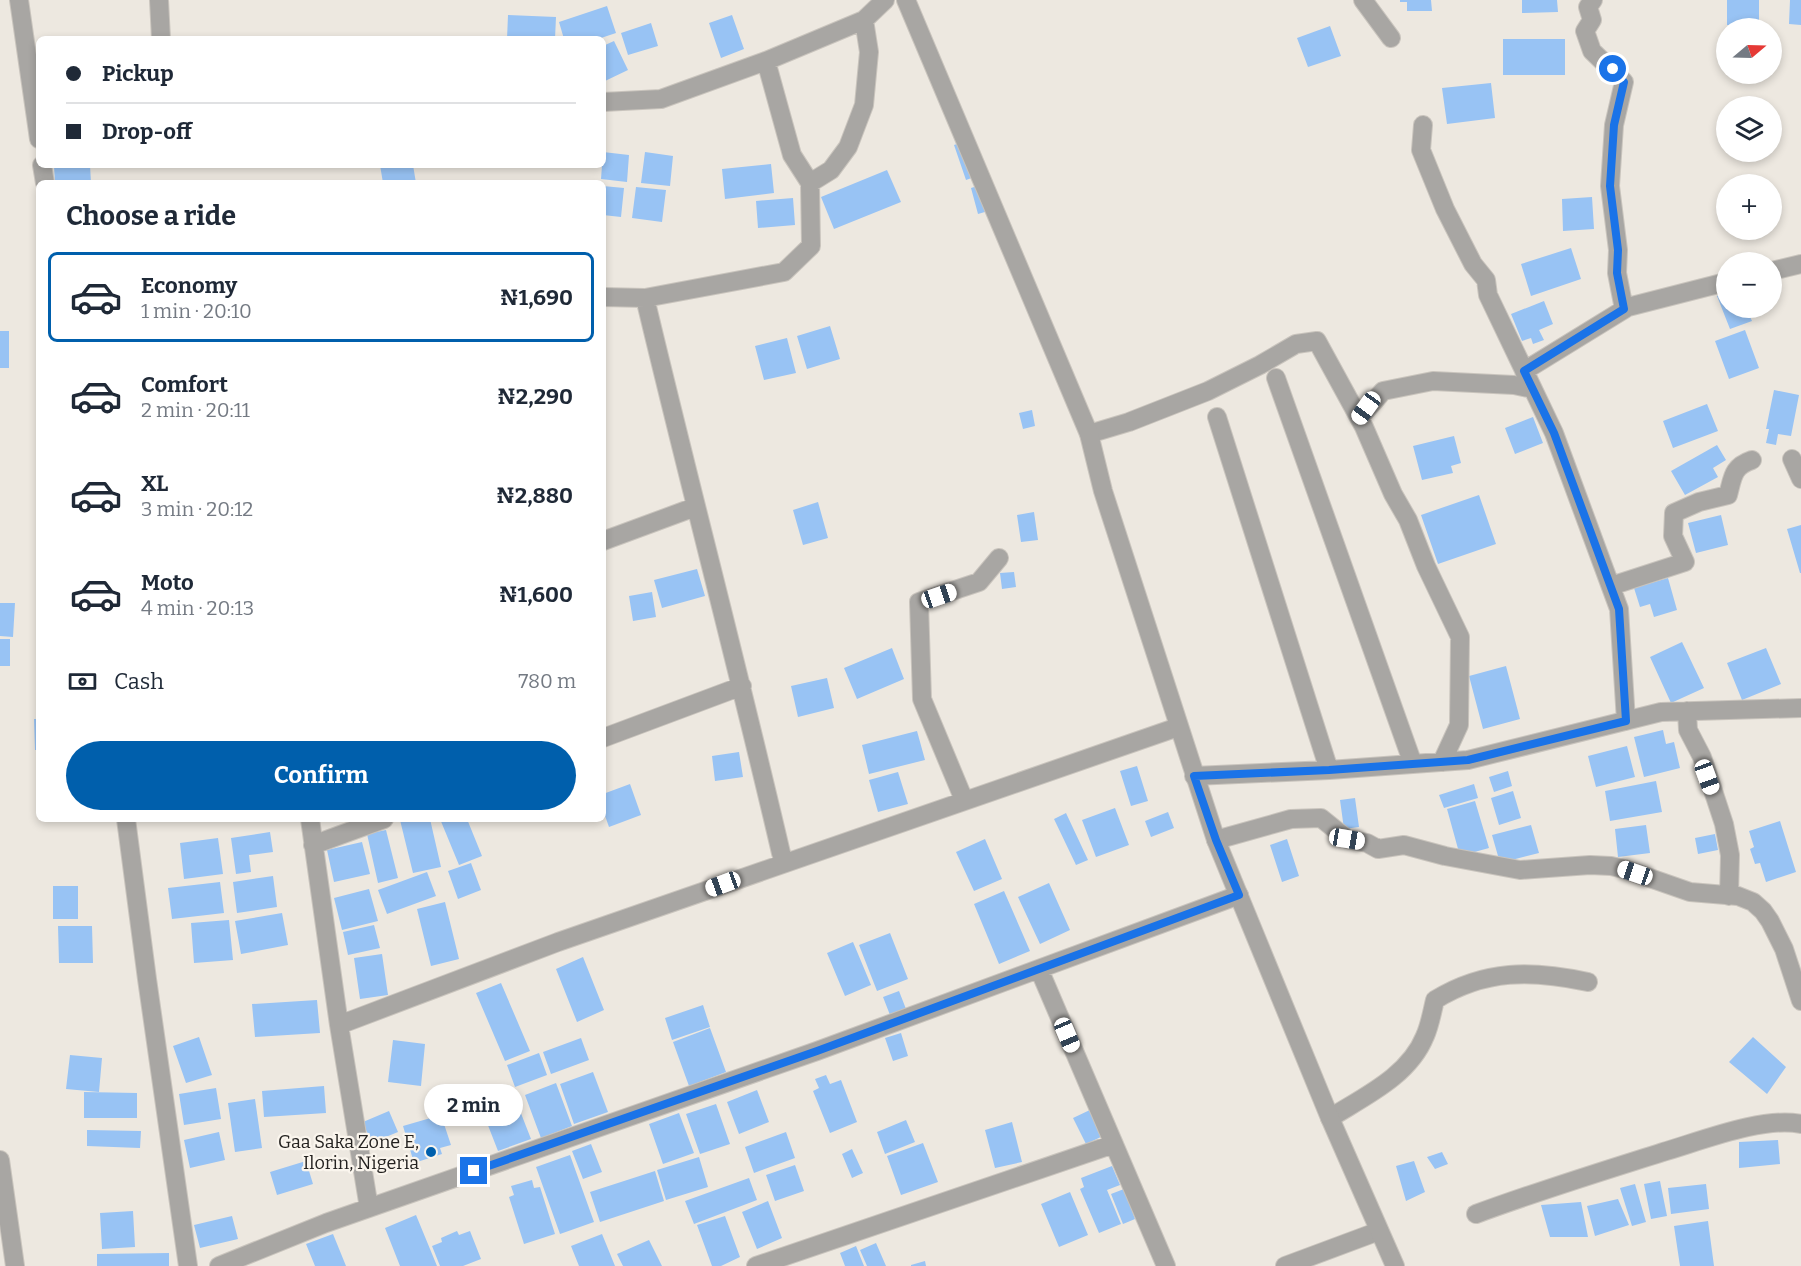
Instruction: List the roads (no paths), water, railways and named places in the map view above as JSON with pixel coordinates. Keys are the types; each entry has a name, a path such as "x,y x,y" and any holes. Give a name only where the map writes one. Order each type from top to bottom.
{"street":[{"path":"20,0 35,83"},
{"path":"159,0 161,36"},
{"path":"606,102 661,99 766,61 864,20 885,0"},
{"path":"906,0 1089,434 1103,491 1216,840 1330,1118 1395,1266"},
{"path":"1363,0 1391,38"},
{"path":"1593,0 1588,7 1592,20 1585,31 1592,51 1624,82 1614,125 1610,186 1618,250 1617,273 1624,309"},
{"path":"810,183 831,170 848,147 864,105 869,52 864,20"},
{"path":"606,297 645,298 784,272 811,246 810,183 792,155 766,61"},
{"path":"1424,125 1421,150 1445,209 1473,264 1486,280 1488,295 1554,433 1619,609 1626,721"},
{"path":"1782,269 1801,264"},
{"path":"1524,371 1628,306 1716,284"},
{"path":"645,298 785,863"},
{"path":"1089,434 1129,422 1208,391 1296,344 1317,341 1359,418 1460,637 1459,725 1442,762"},
{"path":"1276,378 1413,764"},
{"path":"1359,418 1383,391 1433,381 1514,385 1533,389"},
{"path":"1217,417 1329,770"},
{"path":"1792,459 1801,479"},
{"path":"1611,586 1684,562 1673,536 1674,513 1699,502 1728,495 1733,474 1740,464 1752,460"},
{"path":"606,540 695,507"},
{"path":"964,800 922,699 919,602 979,582 999,558"},
{"path":"606,737 742,686"},
{"path":"1194,776 1329,770 1468,760 1661,712 1801,708"},
{"path":"1687,711 1688,730 1702,757 1724,824 1730,855 1729,896"},
{"path":"339,1026 558,942 1178,727"},
{"path":"1216,840 1291,819 1321,818 1347,839 1367,843 1378,849 1404,845 1445,856 1520,870 1590,865 1611,866 1690,892 1738,896 1753,902 1763,911 1792,948 1801,1001"},
{"path":"126,822 188,1266"},
{"path":"310,822 339,1026 369,1208"},
{"path":"313,846 376,822"},
{"path":"219,1266 369,1208 817,1051 1239,895"},
{"path":"1039,969 1166,1266"},
{"path":"1330,1118 1387,1084 1415,1055 1425,1037 1435,1000 1450,990 1491,977 1521,973 1555,975 1588,982"},
{"path":"1476,1214 1547,1189 1730,1132 1765,1125 1792,1122 1801,1124"},
{"path":"756,1266 1114,1144"},
{"path":"0,1160 15,1266"},
{"path":"1285,1266 1379,1231"}],"place":[{"name":"Gaa Saka Zone E, Ilorin, Nigeria","path":"431,1152"}]}
